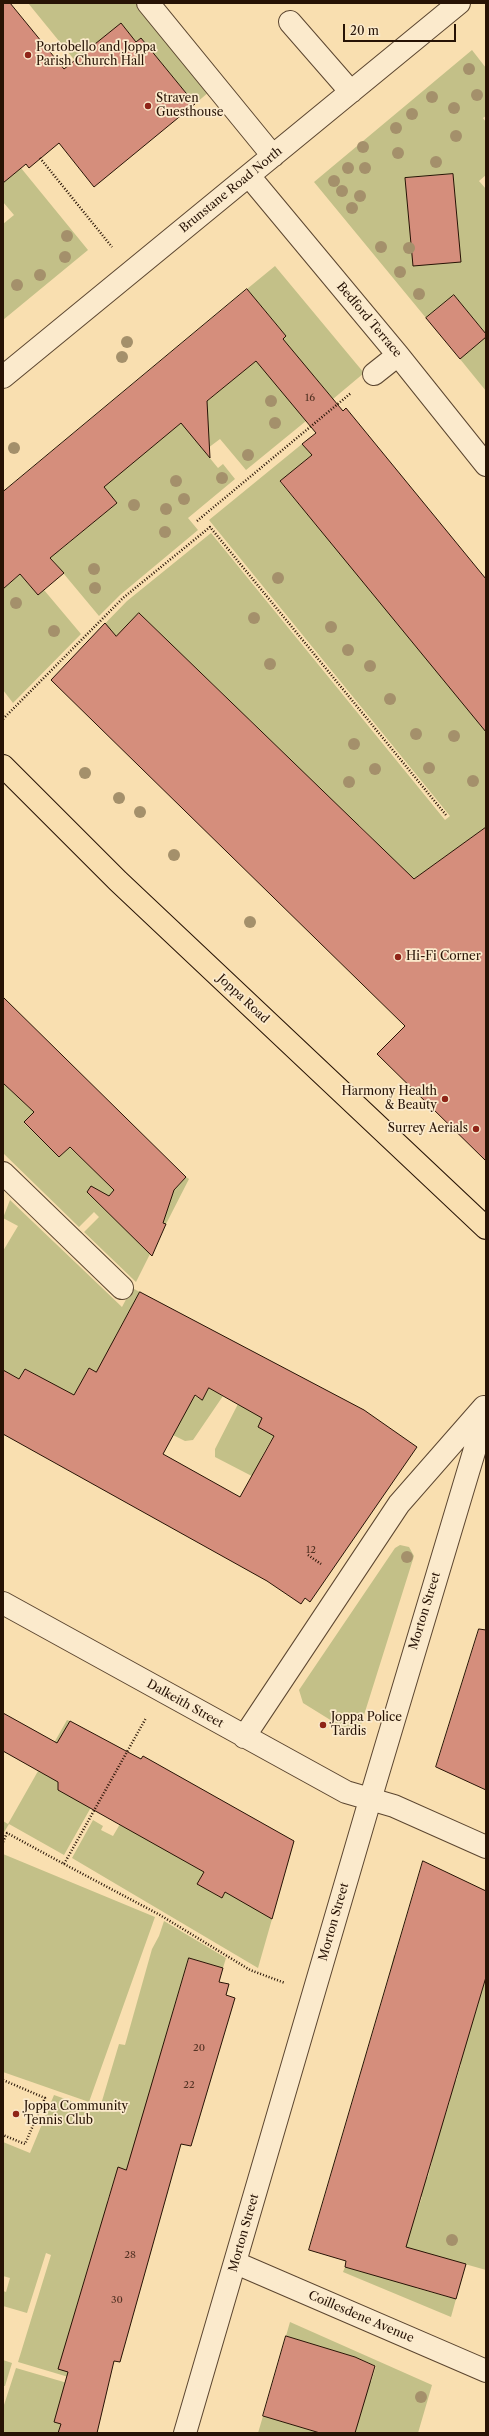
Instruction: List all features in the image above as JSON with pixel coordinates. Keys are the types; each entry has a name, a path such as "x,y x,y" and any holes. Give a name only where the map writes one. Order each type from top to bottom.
{"main road":[{"name":"Joppa Road","path":"3,766 118,881 486,1228"}],"street":[{"path":"148,3 274,156"},
{"name":"Brunstane Road North","path":"3,377 459,3"},
{"path":"290,22 351,92"},
{"name":"Bedford Terrace","path":"249,176 398,355 486,466"},
{"path":"374,374 398,355"},
{"path":"3,1173 122,1288"},
{"path":"244,1737 399,1504 486,1405"},
{"name":"Morton Street","path":"185,2433 236,2263 313,1991 486,1412"},
{"name":"Dalkeith Street","path":"3,1603 346,1792 394,1806 486,1847"},
{"name":"Coillesdene Avenue","path":"236,2263 486,2371"}],"path":[{"path":"40,158 132,272"},
{"path":"197,521 374,374"},
{"path":"3,719 123,598 210,527 446,815"},
{"path":"308,1555 325,1567"},
{"path":"64,1864 161,1691"},
{"path":"3,1842 8,1833 160,1915 250,1970 313,1991"},
{"path":"3,2080 45,2098 25,2144 3,2135"}],"shaded area":[{"path":"28,3 136,3 210,91 195,104 141,38 136,42 121,23 94,45 121,78 103,95"},
{"path":"472,50 486,68 486,116 483,118 486,122 486,175 479,181 486,189 486,334 454,295 426,318 314,182"},
{"path":"21,168 88,250 3,320 3,224 14,215 3,202 3,183"},
{"path":"275,266 364,373 333,399 313,375 287,397 306,421 246,470 220,439 204,451 218,468 223,464 235,479 188,518 198,530 120,595 99,616 3,501 3,492 7,488 59,551 117,503 65,440 69,437 108,483 286,336 247,289"},
{"path":"486,337 486,391 460,359"},
{"path":"302,444 312,455 280,482 486,724 486,827 370,911 373,839 359,825 321,863 279,749 249,719 211,758 188,736 226,697 195,667 158,705 134,683 171,644 139,613 101,652 89,640 127,601 211,533 445,820 450,816 209,520"},
{"path":"20,574 38,595 44,590 81,634 13,703 3,690 3,589"},
{"path":"3,1081 34,1112 24,1123 59,1157 69,1147 79,1156 121,1113 174,1190 186,1177 189,1179 166,1224 157,1220 143,1247 151,1252 136,1282 84,1232 99,1217 94,1212 79,1227 3,1153"},
{"path":"10,1200 122,1307 132,1288 140,1292 115,1337 132,1413 89,1368 68,1406 51,1383 25,1369 19,1379 7,1373 3,1380 3,1251 18,1226 3,1218"},
{"path":"180,1388 202,1400 209,1388 223,1396 193,1440 185,1441 173,1435"},
{"path":"238,1404 263,1417 258,1427 268,1433 279,1426 261,1458 300,1501 215,1457 215,1449"},
{"path":"400,1545 409,1547 414,1556 359,1731 353,1734 303,1703 299,1690 395,1548"},
{"path":"67,1720 70,1721 41,1772 94,1802 64,1855 9,1824 3,1834 3,1821 8,1824"},
{"path":"93,1820 103,1826 101,1830 113,1836 120,1824 204,1872 197,1884 222,1898 229,1886 272,1919 258,1968 72,1858"},
{"path":"3,1854 155,1917 89,2102 3,2072"},
{"path":"164,1921 226,1958 223,1968 189,1958 149,2093 153,2178 118,2168 107,2202 114,2204 99,2230 76,2308 83,2310 92,2384 18,2362 51,2255 46,2253 27,2313 3,2306 3,2291 6,2292 10,2278 3,2276 3,2142 30,2153 54,2095 99,2111 119,2044 125,2045 152,1949 159,1936"},
{"path":"394,1955 462,1976 486,1977 486,2270 426,2253 416,2288 456,2299 451,2317 343,2272 345,2267 402,2283 393,2208 416,2214 422,2197 332,2171 338,2152 428,2177 432,2161 409,2154 421,2112 444,2119 450,2101 428,2091 361,2072 367,2052 434,2072 456,2081 461,2064 439,2057 474,2017 479,2002 457,1993 390,1973"},
{"path":"290,2322 432,2385 418,2433 355,2433 357,2427 349,2376 371,2382 376,2366 355,2357 286,2336"},
{"path":"3,2360 12,2363 5,2386 3,2386"},
{"path":"16,2368 98,2392 64,2388 54,2422 61,2424 58,2433 3,2433 3,2408"},
{"path":"263,2416 320,2433 258,2433"}],"building":[{"path":"3,3 10,3 64,69 121,23 136,42 141,38 195,104 94,187 59,143 29,168 26,164 3,183"},
{"path":"453,174 461,262 413,266 405,178"},
{"path":"247,289 286,336 283,339 343,411 346,408 486,579 486,732 280,481 312,455 302,444 316,433 256,361 207,401 210,458 181,423 104,487 117,503 50,558 64,573 38,595 20,574 3,589 3,492"},
{"path":"454,295 486,334 486,337 460,359 426,318"},
{"path":"139,613 414,879 486,827 486,1161 377,1054 405,1026 51,680 105,623 116,636"},
{"path":"3,997 186,1177 174,1190 163,1223 166,1224 152,1256 87,1192 91,1186 109,1196 114,1190 70,1147 59,1157 24,1122 34,1112 3,1083"},
{"path":"140,1292 364,1410 417,1447 310,1602 305,1598 301,1604 267,1581 3,1434 3,1370 19,1379 25,1369 74,1395 89,1368 96,1372","holes":["209,1388 262,1418 258,1427 274,1436 240,1497 163,1454 195,1395 202,1400"]},
{"path":"479,1629 486,1630 486,1790 436,1767"},
{"path":"3,1713 57,1743 70,1721 141,1759 143,1756 294,1841 272,1919 225,1892 222,1898 197,1884 204,1872 58,1790 58,1782 3,1751"},
{"path":"423,1861 486,1891 486,1977 406,2247 466,2264 456,2299 345,2267 346,2261 309,2250"},
{"path":"189,1958 223,1968 219,1982 229,1984 226,1995 235,1998 191,2146 181,2144 120,2362 114,2361 97,2433 58,2433 61,2424 54,2422 68,2372 58,2369 118,2167 126,2170"},
{"path":"286,2336 355,2357 375,2366 355,2433 320,2433 263,2416"}],"place":[{"name":"Portobello and Joppa Parish Church Hall","path":"28,55"},
{"name":"Straven Guesthouse","path":"148,106"},
{"name":"Hi-Fi Corner","path":"398,957"},
{"name":"Harmony Health & Beauty","path":"445,1099"},
{"name":"Surrey Aerials","path":"476,1129"},
{"name":"Joppa Police Tardis","path":"323,1725"},
{"name":"Joppa Community Tennis Club","path":"16,2114"}]}
